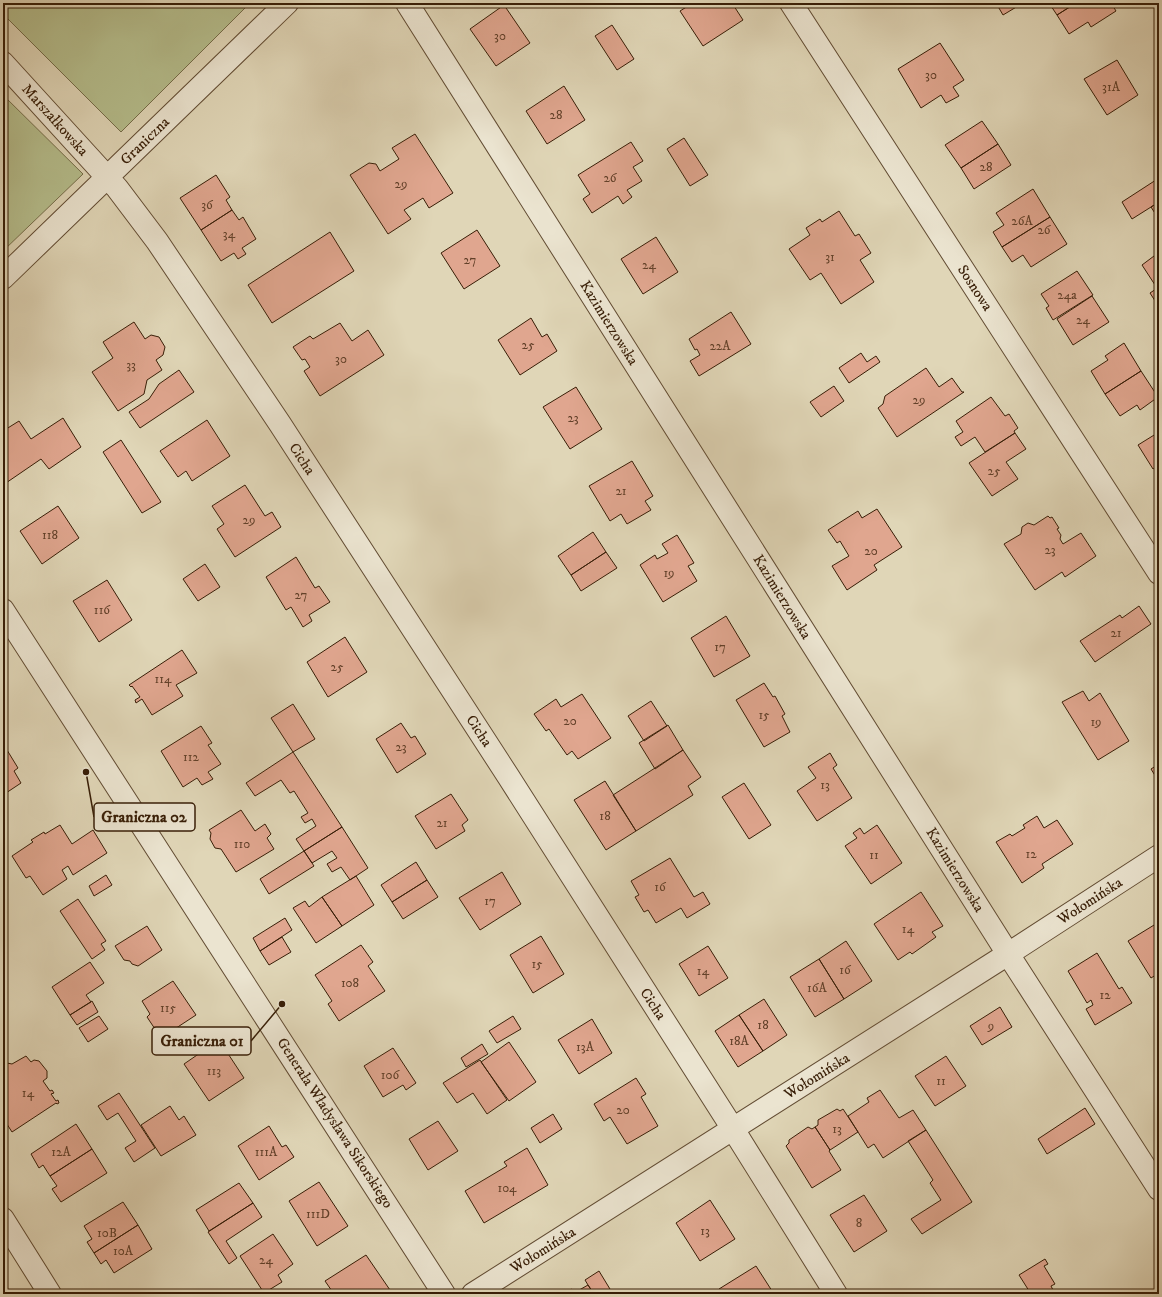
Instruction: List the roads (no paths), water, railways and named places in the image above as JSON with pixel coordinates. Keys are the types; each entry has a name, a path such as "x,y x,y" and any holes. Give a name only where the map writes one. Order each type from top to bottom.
{"street":[{"name":"Graniczna","path":"3,278 287,3"},
{"name":"Kazimierzowska","path":"407,3 1008,954 1159,1189"},
{"name":"Sosnowa","path":"792,3 1159,573"},
{"name":"Marszałkowska","path":"3,63 107,177"},
{"name":"Cicha","path":"107,177 126,198 158,241 275,417 503,769 733,1129 836,1294"},
{"name":"Generała Władysława Sikorskiego","path":"3,610 444,1294"},
{"name":"Wołomińska","path":"473,1294 1008,954 1159,856"},
{"path":"3,1219 50,1294"}],"place":[{"name":"Graniczna 02","path":"86,772"},
{"name":"Graniczna 01","path":"282,1004"}]}
